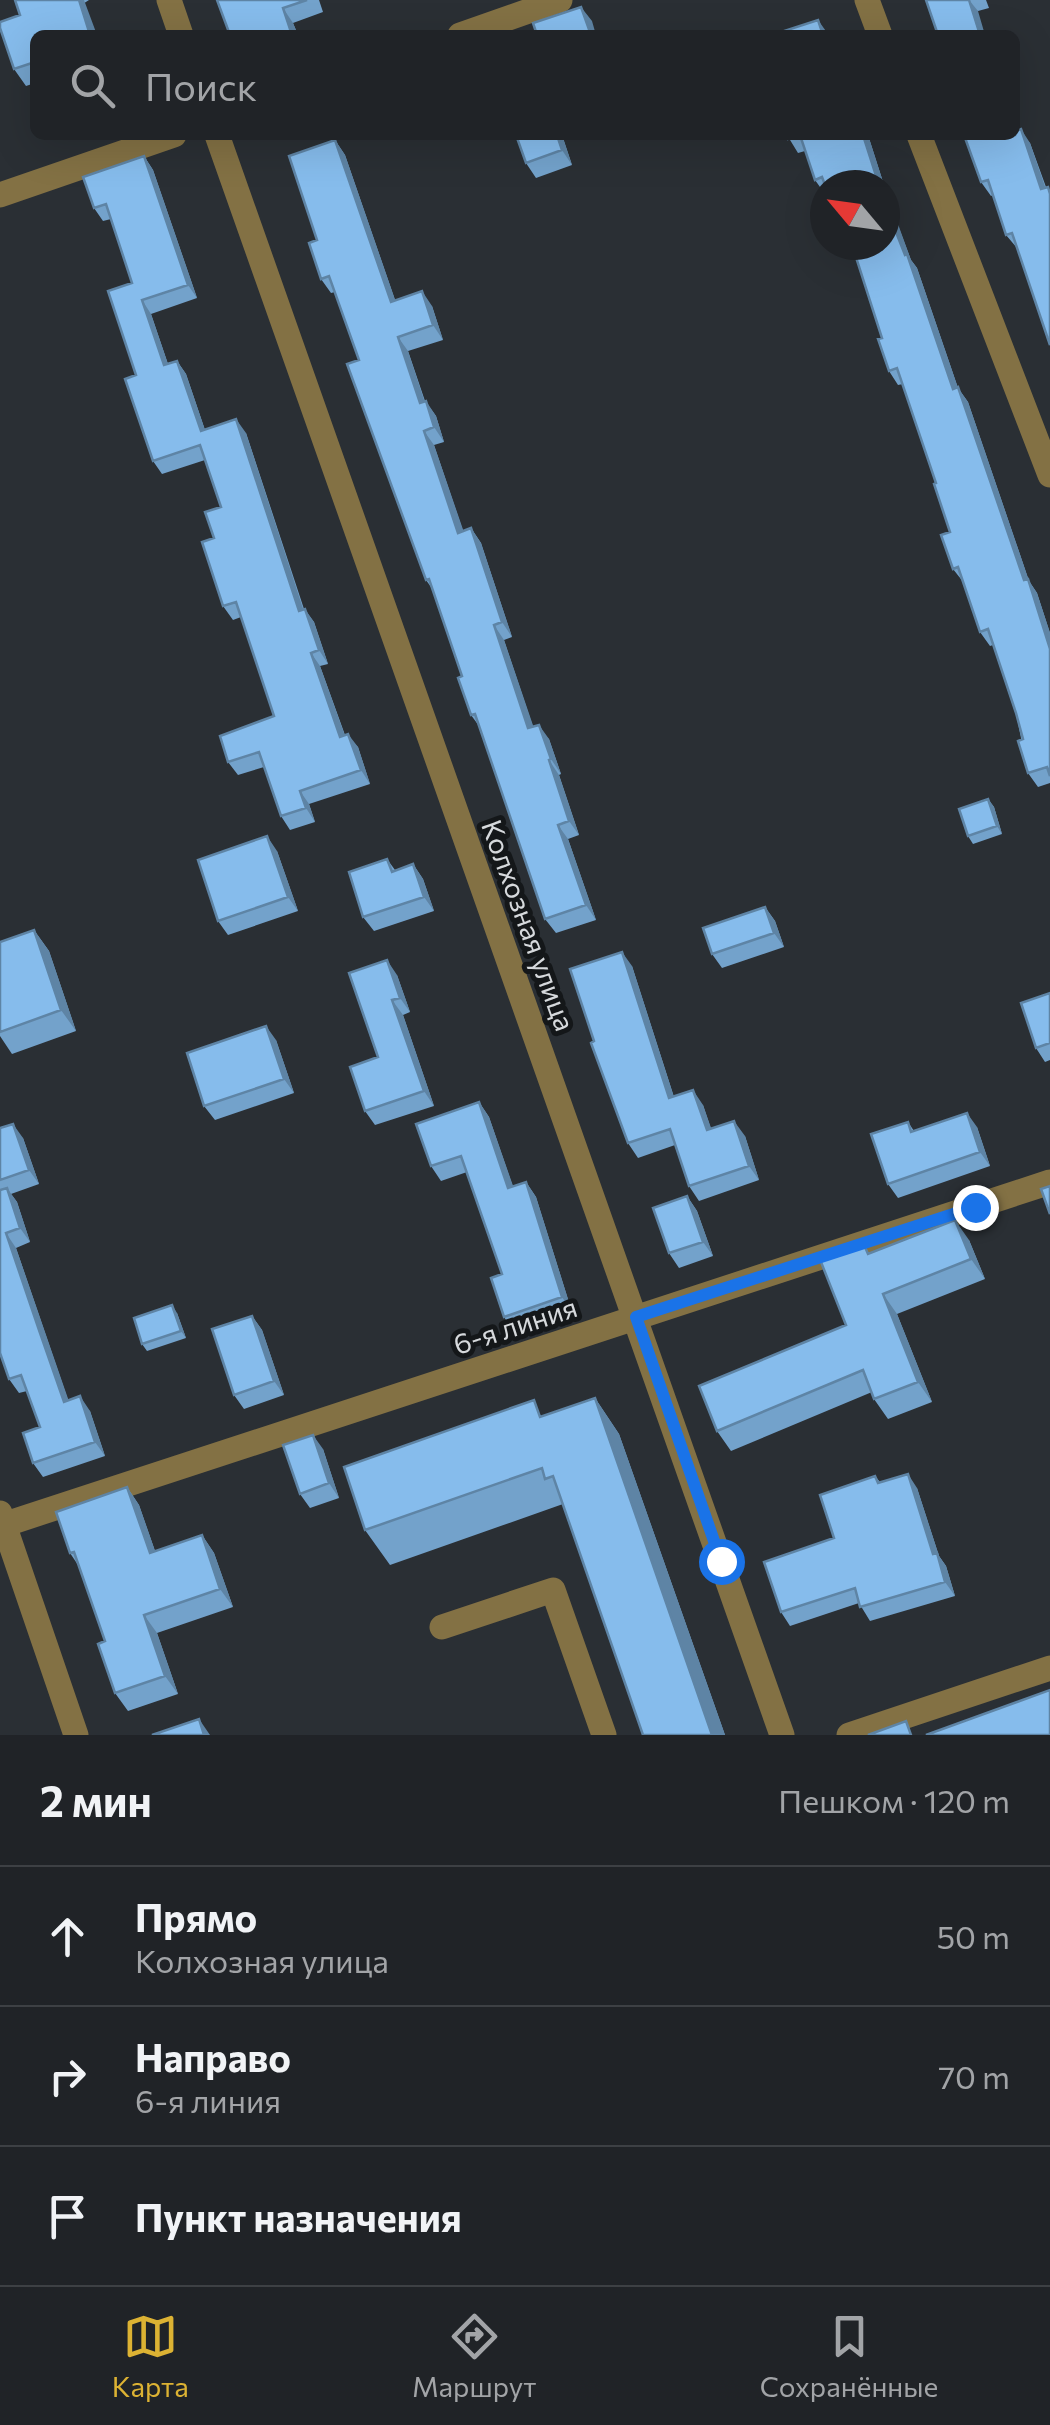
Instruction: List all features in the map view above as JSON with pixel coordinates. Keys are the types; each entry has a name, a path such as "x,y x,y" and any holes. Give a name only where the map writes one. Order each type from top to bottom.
{"street":[{"path":"169,0 179,30"},
{"path":"474,30 560,0"},
{"path":"866,0 878,30"},
{"path":"0,195 160,140"},
{"name":"Колхозная улица","path":"219,140 782,1735"},
{"path":"920,140 1050,476"},
{"name":"6-я линия","path":"1,1521 1050,1182"},
{"path":"1,1521 76,1735"},
{"path":"442,1627 554,1590 604,1735"},
{"path":"849,1735 1050,1668"}],"building":[{"path":"15,0 79,0 88,30 30,30 30,64 14,69 0,22 20,15"},
{"path":"217,0 307,0 283,8 290,30 228,30"},
{"path":"926,0 969,0 978,30 936,30"},
{"path":"581,7 589,30 535,30 533,23"},
{"path":"818,20 821,30 787,30"},
{"path":"1020,129 1041,189 1048,187 1050,194 1050,345 1012,233 1006,235 988,180 981,182 966,140 1020,140"},
{"path":"335,140 391,302 422,291 433,325 398,337 420,403 426,401 434,427 424,431 458,533 471,528 502,622 494,625 528,728 539,725 569,821 558,825 586,905 545,919 475,714 471,715 458,678 462,676 429,579 426,580 347,364 359,360 329,276 321,279 309,243 317,240 289,156"},
{"path":"518,140 559,140 562,150 526,163"},
{"path":"802,140 865,140 874,170 812,170"},
{"path":"144,156 188,285 142,300 164,365 177,361 201,431 236,419 299,611 305,609 319,650 311,653 340,737 348,734 361,770 300,791 306,808 281,816 259,752 228,762 220,736 274,716 236,602 223,606 202,542 214,538 205,512 221,507 200,445 153,461 125,379 136,375 108,291 132,283 106,204 94,208 83,177"},
{"path":"900,242 953,389 958,387 1050,649 1050,776 1047,767 1028,773 1018,741 1023,739 1016,713 988,629 980,632 958,567 953,569 941,535 950,532 936,483 897,368 889,371 878,339 882,338 857,260 900,260"},
{"path":"988,799 997,826 968,836 959,809"},
{"path":"267,836 288,897 218,921 198,860"},
{"path":"387,859 392,872 413,864 424,897 363,917 349,872"},
{"path":"765,907 774,933 712,954 703,928"},
{"path":"34,930 61,1010 0,1032 0,942"},
{"path":"622,952 669,1098 693,1090 707,1130 734,1121 749,1166 689,1186 670,1129 628,1143 591,1043 594,1041 570,969"},
{"path":"387,960 400,998 392,1000 424,1091 365,1111 350,1067 378,1057 349,973"},
{"path":"1050,993 1050,1043 1036,1048 1021,1003"},
{"path":"266,1026 284,1079 204,1106 187,1053"},
{"path":"479,1102 508,1188 526,1182 562,1297 504,1317 491,1278 502,1274 461,1156 431,1166 416,1124"},
{"path":"967,1113 980,1152 888,1184 871,1134 908,1122 911,1132"},
{"path":"13,1124 29,1170 0,1180 0,1128"},
{"path":"1050,1186 1050,1214 1041,1189"},
{"path":"7,1188 20,1228 6,1233 39,1330 64,1402 80,1396 95,1442 33,1463 23,1433 40,1427 21,1375 9,1379 0,1353 0,1190"},
{"path":"687,1196 703,1242 669,1253 653,1208"},
{"path":"955,1220 971,1259 883,1294 918,1382 874,1399 863,1370 717,1431 699,1386 846,1325 819,1257 862,1240 868,1254"},
{"path":"172,1305 181,1331 142,1344 134,1318"},
{"path":"252,1316 274,1381 234,1395 212,1329"},
{"path":"595,1398 712,1735 643,1735 553,1476 545,1479 542,1468 365,1530 344,1467 534,1400 540,1417"},
{"path":"313,1435 329,1483 300,1494 283,1445"},
{"path":"908,1474 945,1582 860,1607 855,1588 781,1612 764,1562 834,1538 820,1495 875,1476 878,1483"},
{"path":"127,1487 150,1553 202,1535 220,1589 144,1615 165,1676 115,1693 98,1644 105,1641 56,1512"},
{"path":"1050,1690 1050,1735 926,1735"},
{"path":"199,1719 204,1735 152,1735"},
{"path":"906,1721 911,1735 868,1735"}],"route":[{"path":"721,1561 636,1317 975,1207"}]}
